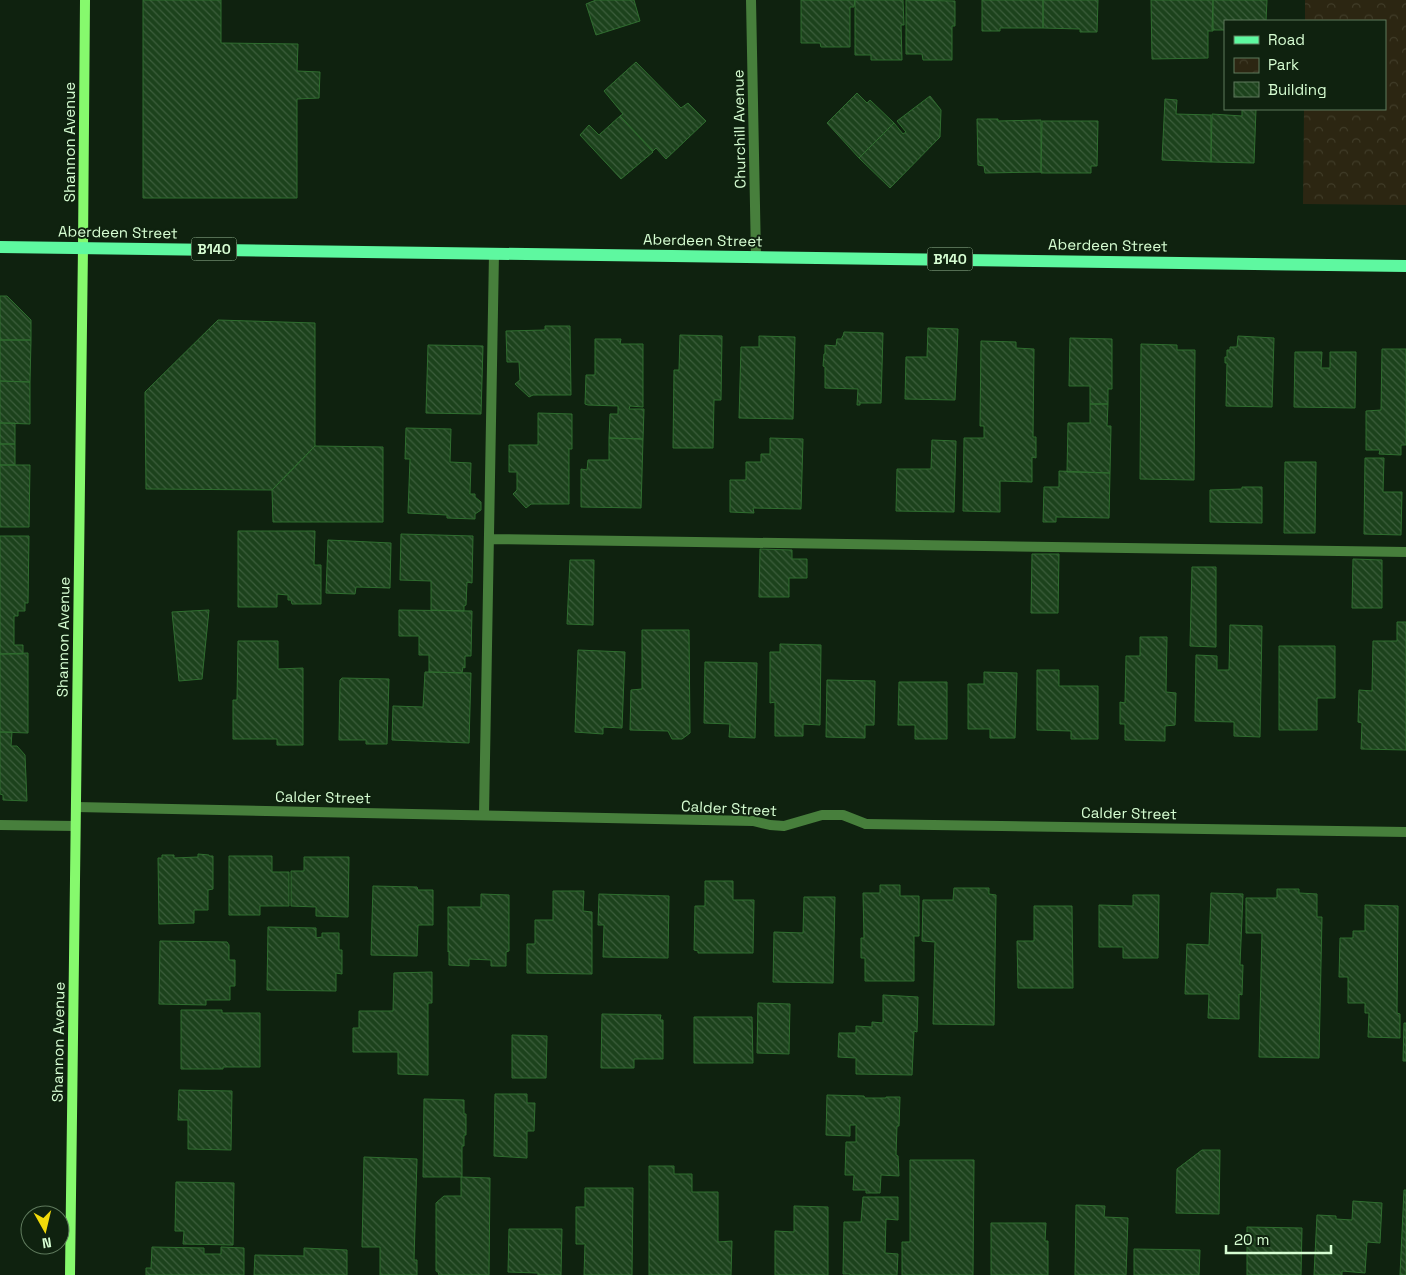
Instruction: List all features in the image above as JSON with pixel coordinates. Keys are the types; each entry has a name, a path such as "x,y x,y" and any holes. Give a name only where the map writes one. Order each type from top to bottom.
{"main road":[{"name":"Shannon Avenue","path":"70,1275 85,0"},
{"name":"Aberdeen Street","path":"0,247 1406,266"}],"street":[{"name":"Churchill Avenue","path":"752,0 756,257"},
{"path":"484,815 494,253"},
{"path":"489,539 1406,552"},
{"name":"Calder Street","path":"76,807 753,821 784,826 822,814 843,814 866,824 1406,832"},
{"path":"0,825 75,826"}],"green space":[{"path":"1305,0 1406,0 1406,205 1303,204 1304,110 1386,110 1386,20 1305,20"}],"building":[{"path":"143,0 221,0 221,43 298,44 297,71 320,72 319,98 297,99 297,198 143,198"},
{"path":"596,0 634,0 640,21 596,35 586,4"},
{"path":"801,0 855,0 854,7 850,7 850,47 821,47 820,43 801,43"},
{"path":"855,0 903,0 904,25 901,25 902,60 871,60 871,55 855,55"},
{"path":"906,0 955,1 955,26 952,26 952,60 923,60 922,54 906,54"},
{"path":"982,0 1043,0 1043,28 1000,28 1000,31 982,31"},
{"path":"1043,0 1098,0 1097,32 1080,32 1080,29 1043,28"},
{"path":"1151,0 1213,0 1213,31 1208,31 1208,58 1152,59"},
{"path":"1213,0 1267,0 1266,20 1224,20 1224,30 1212,30"},
{"path":"636,62 681,108 688,103 706,121 666,159 656,148 653,151 620,116 623,114 604,91"},
{"path":"857,93 867,103 870,100 894,123 859,158 827,123"},
{"path":"930,96 941,110 940,137 890,188 859,158 894,123 903,134 906,132 897,121"},
{"path":"1165,99 1177,100 1176,114 1211,115 1211,162 1162,160"},
{"path":"1242,110 1256,110 1254,163 1211,162 1212,114 1242,116"},
{"path":"620,116 653,152 621,179 580,135 589,125 599,135"},
{"path":"977,119 998,119 998,121 1041,120 1041,172 985,173 984,166 978,165"},
{"path":"1042,121 1098,121 1097,166 1091,166 1091,173 1041,173"},
{"path":"0,296 7,296 31,320 31,340 0,340"},
{"path":"218,320 315,323 315,446 272,490 146,489 145,392"},
{"path":"545,326 570,326 571,395 533,395 529,397 515,384 520,380 519,362 507,362 506,331 545,330"},
{"path":"928,328 958,329 955,400 905,399 906,357 927,357"},
{"path":"844,332 883,333 881,403 860,403 860,405 857,405 858,389 825,388 825,367 823,366 825,345 836,346 837,339 842,339"},
{"path":"680,335 722,336 721,400 714,400 713,448 673,448 674,370 679,370"},
{"path":"759,336 795,337 793,419 739,418 741,347 759,347"},
{"path":"1238,336 1274,338 1272,407 1226,406 1227,363 1225,363 1225,357 1227,357 1227,350 1230,350 1230,347 1237,347"},
{"path":"1070,338 1112,339 1112,389 1108,389 1108,404 1090,404 1090,386 1069,386"},
{"path":"595,339 621,339 620,344 643,344 643,407 630,406 629,409 644,409 643,439 609,438 610,414 618,414 618,406 585,404 586,375 595,375"},
{"path":"0,340 31,340 30,382 0,381"},
{"path":"981,341 1016,342 1016,348 1034,349 1033,437 1036,437 1036,458 1032,457 1032,482 1000,481 1000,512 963,511 964,438 984,438 984,426 980,426"},
{"path":"1141,344 1177,345 1177,350 1195,350 1194,480 1140,479"},
{"path":"428,345 483,346 481,414 426,413"},
{"path":"1382,349 1406,349 1406,445 1401,445 1401,455 1379,454 1380,450 1366,450 1366,411 1381,410"},
{"path":"1295,352 1322,352 1321,368 1330,368 1330,352 1356,352 1355,408 1294,407"},
{"path":"0,381 30,382 30,424 0,423"},
{"path":"1090,404 1108,404 1107,426 1111,426 1110,473 1067,472 1068,423 1090,423"},
{"path":"538,413 572,414 572,449 569,449 569,504 531,504 526,508 513,494 517,490 517,472 509,472 509,445 538,445"},
{"path":"0,423 15,423 15,444 0,444"},
{"path":"406,428 451,429 450,462 471,463 470,494 475,494 475,497 481,502 481,510 475,514 475,519 447,518 447,515 408,513 410,459 405,459"},
{"path":"609,438 643,439 641,508 581,507 581,469 587,470 588,460 609,460"},
{"path":"770,438 803,439 801,509 753,508 754,513 730,512 730,480 746,480 746,462 761,462 761,454 770,454"},
{"path":"932,440 956,441 954,512 896,511 897,469 931,469"},
{"path":"0,444 15,444 15,465 0,465"},
{"path":"315,446 383,447 383,522 273,522 272,490"},
{"path":"1365,458 1384,458 1383,492 1402,492 1401,535 1364,534"},
{"path":"1285,462 1316,462 1315,533 1284,533"},
{"path":"0,465 30,465 29,527 0,527"},
{"path":"1059,471 1110,473 1109,518 1056,517 1056,522 1043,522 1044,487 1059,487"},
{"path":"1242,487 1262,487 1262,523 1210,522 1210,490 1242,489"},
{"path":"238,531 315,531 314,565 321,565 321,604 292,604 291,600 288,600 288,595 277,594 277,607 238,607"},
{"path":"401,534 473,536 472,583 467,582 464,611 431,610 431,581 400,580"},
{"path":"0,536 29,536 28,603 25,603 25,611 18,611 18,616 14,616 14,645 23,645 23,654 0,654"},
{"path":"328,540 391,543 390,588 356,587 355,594 326,593"},
{"path":"760,549 792,550 792,559 807,559 807,578 789,578 789,597 759,597"},
{"path":"1032,554 1059,554 1058,613 1031,613"},
{"path":"1353,559 1382,560 1382,608 1352,608"},
{"path":"570,560 594,560 593,625 567,624"},
{"path":"1192,567 1216,567 1216,647 1190,646"},
{"path":"209,610 202,679 179,681 172,612"},
{"path":"399,610 472,611 471,656 465,656 465,668 463,667 462,673 429,672 429,655 419,655 419,636 399,636"},
{"path":"1397,622 1406,622 1406,750 1361,749 1362,723 1358,722 1359,690 1372,691 1373,641 1397,641"},
{"path":"1230,625 1262,626 1260,737 1234,736 1234,722 1195,721 1196,655 1217,656 1217,670 1229,670"},
{"path":"642,630 689,630 690,733 682,739 672,739 668,731 630,730 631,690 642,689"},
{"path":"1140,637 1167,637 1166,692 1176,693 1175,725 1165,726 1165,741 1125,740 1125,724 1120,724 1120,702 1125,703 1126,656 1140,656"},
{"path":"238,641 278,641 278,669 303,668 303,745 277,745 277,739 233,739 233,700 237,700"},
{"path":"780,644 821,645 820,725 803,724 803,736 775,736 775,702 770,703 770,652 780,652"},
{"path":"1279,646 1335,646 1335,698 1317,698 1317,730 1279,730"},
{"path":"578,650 625,652 622,728 603,727 603,734 575,732"},
{"path":"28,653 28,733 0,732 0,654"},
{"path":"705,662 757,663 755,738 729,737 730,724 704,723"},
{"path":"1037,670 1059,670 1059,686 1098,686 1098,739 1071,739 1071,731 1037,730"},
{"path":"425,672 471,673 469,743 392,740 393,706 423,707"},
{"path":"984,672 1017,673 1015,738 990,738 990,729 968,729 968,684 984,684"},
{"path":"342,678 389,679 387,744 366,744 366,740 339,740 340,680"},
{"path":"827,680 875,681 874,725 865,725 865,738 826,737"},
{"path":"899,682 947,682 947,739 915,739 915,725 898,725"},
{"path":"0,732 12,732 11,746 17,746 25,755 27,801 3,800 3,795 0,794"},
{"path":"198,854 213,856 213,889 208,890 208,910 194,910 194,923 159,924 158,858 162,858 162,855 174,855 174,858 198,857"},
{"path":"229,856 272,856 272,872 289,872 289,906 260,906 260,915 229,915"},
{"path":"304,857 349,857 348,917 316,916 316,907 291,906 291,871 304,871"},
{"path":"705,881 733,881 733,900 754,900 753,953 698,953 698,951 694,950 695,906 705,906"},
{"path":"880,885 900,885 900,896 919,896 919,936 914,936 914,981 865,981 865,958 861,958 861,938 864,938 863,893 880,893"},
{"path":"373,886 417,887 418,890 433,890 433,925 418,925 417,956 371,955"},
{"path":"954,888 989,888 989,894 996,895 994,1025 933,1024 935,942 922,941 923,900 953,900"},
{"path":"1277,889 1299,889 1299,893 1317,894 1317,917 1322,917 1319,1058 1259,1057 1262,933 1246,933 1246,898 1277,898"},
{"path":"553,891 584,891 583,911 592,912 592,974 527,973 527,944 535,944 535,920 553,920"},
{"path":"1211,893 1243,894 1240,965 1243,965 1242,995 1239,994 1239,1019 1208,1018 1209,994 1185,994 1187,944 1209,945"},
{"path":"481,894 509,895 509,951 506,952 506,966 491,966 491,960 469,959 469,966 449,965 448,907 481,907"},
{"path":"599,894 669,896 668,958 603,957 604,925 598,925"},
{"path":"1133,895 1159,895 1158,958 1123,958 1123,947 1099,947 1099,905 1133,906"},
{"path":"804,897 835,897 833,983 773,982 774,932 803,933"},
{"path":"1365,905 1398,906 1397,1013 1400,1014 1400,1038 1368,1037 1369,1013 1365,1013 1365,1003 1348,1003 1348,977 1339,977 1340,938 1353,938 1353,931 1365,931"},
{"path":"1034,906 1072,906 1073,988 1018,988 1017,941 1034,941"},
{"path":"268,927 316,928 316,938 322,937 322,933 339,933 339,950 342,950 342,974 336,973 336,991 267,990"},
{"path":"160,941 227,942 229,945 229,960 235,960 235,986 230,986 230,1000 206,1000 206,1005 159,1004"},
{"path":"432,972 432,1003 428,1003 428,1075 398,1074 398,1052 353,1052 353,1028 359,1028 359,1011 393,1011 394,973"},
{"path":"883,995 918,997 917,1032 914,1031 912,1075 856,1074 856,1058 838,1057 839,1033 856,1033 856,1026 872,1027 872,1022 883,1023"},
{"path":"758,1003 790,1004 789,1054 757,1053"},
{"path":"181,1010 222,1010 222,1013 260,1013 260,1067 181,1069"},
{"path":"602,1014 661,1015 660,1020 663,1020 663,1059 634,1059 634,1068 601,1068"},
{"path":"694,1017 752,1017 753,1063 694,1063"},
{"path":"1404,1023 1406,1023 1406,1061 1403,1061"},
{"path":"512,1035 547,1036 546,1078 512,1078"},
{"path":"179,1090 232,1091 231,1150 188,1149 188,1120 178,1120"},
{"path":"495,1094 527,1094 527,1103 535,1103 534,1131 527,1131 527,1158 494,1156"},
{"path":"827,1095 864,1096 865,1098 900,1097 896,1155 898,1156 899,1176 881,1175 880,1193 866,1193 866,1190 853,1190 854,1175 845,1175 846,1142 856,1142 856,1125 850,1125 850,1136 826,1135"},
{"path":"424,1099 464,1100 466,1135 464,1135 464,1146 462,1146 462,1177 423,1177"},
{"path":"1202,1150 1220,1150 1219,1214 1176,1213 1177,1169"},
{"path":"364,1157 417,1159 414,1260 417,1260 417,1275 380,1275 380,1247 362,1247"},
{"path":"910,1160 974,1160 973,1275 902,1275 902,1242 910,1242"},
{"path":"649,1166 674,1166 674,1174 692,1174 692,1192 718,1192 718,1242 732,1241 731,1275 649,1275"},
{"path":"461,1177 490,1178 489,1275 439,1275 436,1271 436,1203 444,1196 461,1196"},
{"path":"176,1182 234,1183 233,1245 183,1244 184,1231 175,1231"},
{"path":"585,1188 633,1188 632,1275 584,1275 585,1244 576,1244 576,1207 585,1207"},
{"path":"1404,1190 1406,1190 1406,1275 1400,1275"},
{"path":"863,1197 898,1197 898,1220 886,1219 885,1253 898,1254 897,1275 843,1274 844,1222 861,1222"},
{"path":"1353,1201 1382,1203 1380,1243 1367,1242 1365,1273 1342,1271 1342,1275 1314,1275 1317,1215 1336,1216 1336,1219 1352,1220"},
{"path":"1076,1205 1105,1206 1104,1217 1128,1218 1126,1275 1075,1275"},
{"path":"794,1206 828,1207 828,1275 775,1275 775,1231 794,1232"},
{"path":"991,1223 1046,1223 1045,1241 1048,1241 1048,1275 991,1275"},
{"path":"1247,1227 1302,1228 1301,1275 1247,1275"},
{"path":"509,1229 562,1229 561,1275 508,1272"},
{"path":"152,1247 204,1248 204,1254 221,1254 221,1247 244,1248 244,1275 146,1275 146,1268 151,1268"},
{"path":"304,1248 347,1250 347,1275 254,1275 255,1255 304,1256"},
{"path":"1134,1249 1200,1250 1199,1275 1134,1275"}]}
